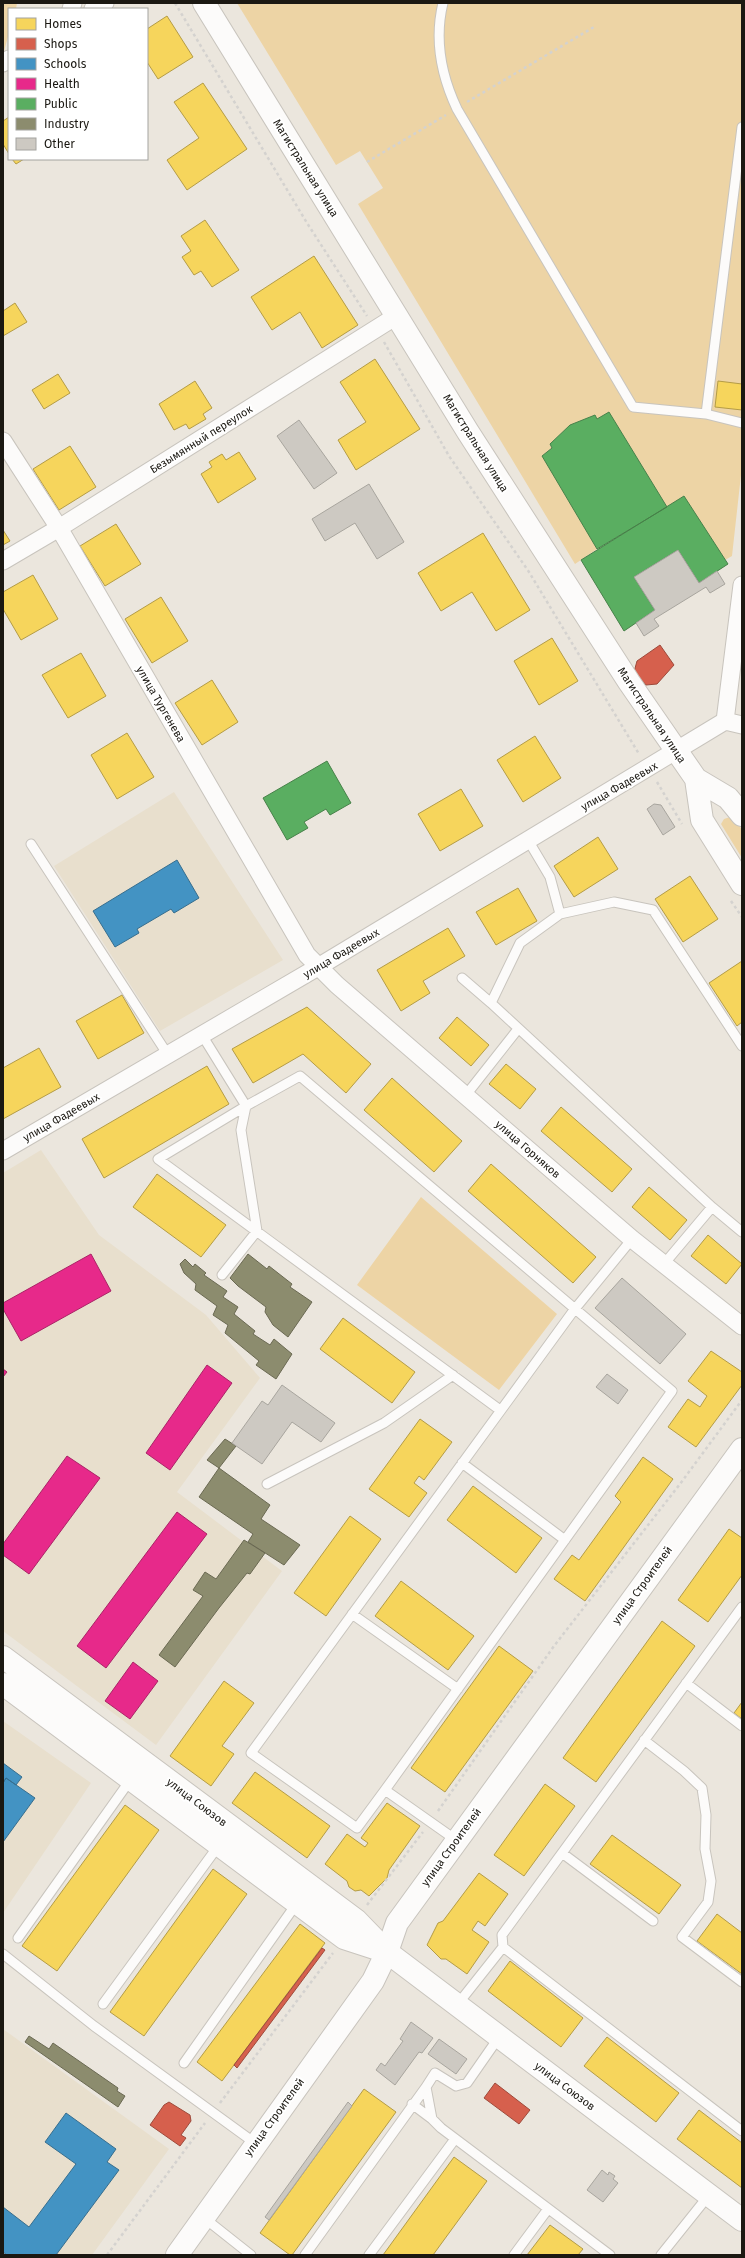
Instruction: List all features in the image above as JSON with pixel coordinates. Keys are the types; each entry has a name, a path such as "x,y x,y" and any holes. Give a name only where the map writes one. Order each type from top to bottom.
{"main road":[{"name":"Магистральная улица","path":"204,3 398,315 468,432 629,682 696,779 702,820 736,892"},
{"path":"696,779 728,798 742,815"},
{"name":"улица Строителей","path":"177,2255 372,1981 387,1952 397,1923 742,1449"},
{"name":"улица Союзов","path":"3,1657 131,1779 199,1817 219,1845 344,1938 387,1952"},
{"name":"улица Союзов","path":"3,1684 74,1724 199,1817 356,1920 387,1952 742,2220"}],"street":[{"path":"95,8 105,3"},
{"name":"Безымянный переулок","path":"3,561 59,528 398,315"},
{"name":"улица Тургенева","path":"3,442 59,528 295,936 307,955 318,967"},
{"path":"741,592 725,721 742,725"},
{"name":"улица Фадеевых","path":"3,1151 318,967 677,752 725,721"},
{"name":"улица Горняков","path":"318,967 632,1239 742,1326"}],"lane":[{"path":"442,3 438,40 446,88 633,407 706,414 742,423"},
{"path":"706,414 742,127"},
{"path":"528,840 550,877 560,914"},
{"path":"31,844 168,1055"},
{"path":"491,1003 520,943 560,914 614,902 653,910 742,1046"},
{"path":"462,978 712,1207 742,1232"},
{"path":"466,1095 518,1029"},
{"path":"202,1035 246,1106 241,1130 257,1231 222,1275"},
{"path":"500,1410 158,1159 246,1106 300,1076 574,1310 672,1392 357,1828 251,1753 574,1310 632,1239"},
{"path":"664,1264 712,1207"},
{"path":"267,1484 384,1423 453,1375"},
{"path":"462,1463 565,1540"},
{"path":"742,1607 502,1935 504,1947 742,2131"},
{"path":"352,1614 458,1689"},
{"path":"686,1684 742,1726"},
{"path":"644,1740 684,1771 702,1788 706,1815 704,1848 711,1881 708,1902 682,1937 742,1982"},
{"path":"18,1938 131,1779"},
{"path":"385,1790 456,1840"},
{"path":"104,2004 219,1845"},
{"path":"562,1853 653,1921"},
{"path":"184,2063 297,1903"},
{"path":"457,2005 504,1947"},
{"path":"3,1954 94,2026 255,2144"},
{"path":"306,2255 435,2073 456,2086 467,2083 499,2037"},
{"path":"426,2087 432,2119"},
{"path":"412,2104 455,2139 610,2255"},
{"path":"369,2255 455,2139"},
{"path":"661,2255 709,2195"},
{"path":"514,2255 548,2209"},
{"path":"203,2217 251,2255"}],"path":[{"path":"175,3 307,223 376,329 449,456 529,572 685,828"},
{"path":"367,162 594,27"},
{"path":"736,892 742,917"}],"shaded area":[{"path":"3,3 17,3 16,8 8,8 8,37 3,55"},
{"path":"237,3 742,3 742,466 732,556 725,560 684,496 667,507 609,412 597,419 595,415 570,425 550,444 552,448 542,456 597,549 575,564 358,204 383,188 360,151 336,165"},
{"path":"174,792 283,960 160,1031 54,866"},
{"path":"733,816 742,830 742,858 721,824 724,819"},
{"path":"41,1150 99,1235 206,1315 260,1378 177,1492 282,1571 156,1745 3,1631 3,1173"},
{"path":"421,1197 557,1314 499,1390 357,1285"},
{"path":"3,1721 91,1783 3,1913"},
{"path":"3,2029 169,2149 92,2255 3,2255"}],"building: Homes":[{"path":"167,16 193,57 158,79 148,64 148,28"},
{"path":"203,83 247,149 187,190 167,160 199,138 174,102"},
{"path":"8,118 8,152 3,144 3,121"},
{"path":"13,160 22,160 16,164"},
{"path":"205,220 239,270 212,287 201,271 194,275 182,257 191,251 181,236"},
{"path":"314,256 358,325 322,348 300,312 272,330 251,297"},
{"path":"15,303 27,322 3,336 3,311"},
{"path":"375,359 420,429 356,470 338,440 366,422 340,382"},
{"path":"58,374 70,393 44,409 32,390"},
{"path":"195,381 212,408 203,414 206,419 189,429 186,424 174,430 159,404"},
{"path":"718,381 742,384 742,410 715,407"},
{"path":"70,446 96,487 59,510 33,469"},
{"path":"239,452 256,479 218,503 201,474 212,467 209,462 222,454 226,460"},
{"path":"116,524 141,564 105,586 80,546"},
{"path":"3,530 10,541 3,545"},
{"path":"483,533 530,610 496,631 472,592 441,611 418,573"},
{"path":"33,575 58,619 21,640 3,609 3,592"},
{"path":"161,597 188,641 152,663 125,619"},
{"path":"552,638 578,681 539,705 514,661"},
{"path":"81,653 106,696 68,718 42,675"},
{"path":"212,680 238,722 202,745 175,703"},
{"path":"127,733 154,777 117,799 91,755"},
{"path":"535,736 561,778 523,802 497,760"},
{"path":"461,789 483,826 440,851 418,814"},
{"path":"598,837 618,869 574,897 554,866"},
{"path":"690,876 718,919 683,942 655,899"},
{"path":"518,888 537,921 496,945 476,912"},
{"path":"448,928 465,956 423,981 430,993 401,1011 377,970"},
{"path":"742,961 742,1022 737,1026 709,983"},
{"path":"122,995 144,1033 98,1059 76,1021"},
{"path":"307,1007 371,1064 346,1093 303,1054 253,1083 232,1049"},
{"path":"457,1017 489,1045 471,1066 439,1038"},
{"path":"39,1048 61,1087 3,1119 3,1068"},
{"path":"506,1064 536,1089 520,1109 489,1084"},
{"path":"207,1066 229,1104 104,1178 82,1139"},
{"path":"392,1078 462,1141 434,1172 364,1110"},
{"path":"561,1107 632,1169 612,1192 541,1131"},
{"path":"491,1164 596,1257 573,1283 468,1191"},
{"path":"157,1174 226,1225 201,1257 133,1207"},
{"path":"649,1187 687,1220 670,1240 632,1207"},
{"path":"708,1235 742,1264 726,1284 691,1256"},
{"path":"343,1318 415,1372 392,1403 320,1349"},
{"path":"711,1351 742,1372 742,1385 696,1447 668,1427 688,1399 700,1407 707,1396 688,1381"},
{"path":"420,1419 452,1442 424,1480 419,1476 414,1483 427,1493 409,1517 369,1489"},
{"path":"643,1457 673,1479 585,1601 554,1579 572,1555 579,1560 621,1502 615,1496"},
{"path":"473,1486 542,1538 516,1573 447,1520"},
{"path":"350,1516 381,1539 326,1616 294,1593"},
{"path":"729,1529 742,1538 742,1575 708,1622 678,1600"},
{"path":"401,1581 474,1636 448,1670 375,1616"},
{"path":"662,1621 695,1646 596,1782 563,1758"},
{"path":"499,1646 533,1671 445,1792 411,1768"},
{"path":"224,1681 254,1703 222,1746 234,1754 211,1786 170,1756"},
{"path":"742,1702 742,1719 734,1713"},
{"path":"255,1772 330,1826 307,1858 232,1803"},
{"path":"545,1784 575,1806 524,1876 494,1855"},
{"path":"387,1803 420,1826 389,1870 387,1878 369,1896 361,1890 355,1891 349,1887 347,1881 325,1864 347,1834 365,1847 368,1843 361,1838"},
{"path":"125,1805 159,1830 57,1971 22,1946"},
{"path":"612,1835 681,1885 659,1914 590,1864"},
{"path":"213,1869 247,1894 144,2036 110,2012"},
{"path":"479,1873 508,1894 485,1926 478,1921 472,1930 489,1942 467,1974 446,1959 441,1959 427,1945 438,1923 443,1921"},
{"path":"717,1914 742,1933 742,1974 697,1941"},
{"path":"300,1924 325,1943 222,2081 197,2062"},
{"path":"510,1961 583,2018 561,2047 488,1991"},
{"path":"607,2037 679,2093 656,2122 584,2066"},
{"path":"364,2089 396,2112 292,2255 290,2255 260,2233"},
{"path":"699,2110 742,2143 742,2188 677,2139"},
{"path":"454,2157 487,2181 433,2255 383,2255"},
{"path":"550,2225 583,2249 578,2255 527,2255"}],"building: Shops":[{"path":"660,645 674,665 657,684 646,685 634,672 637,661"},
{"path":"322,1948 325,1950 237,2068 234,2065"},
{"path":"495,2083 530,2110 519,2124 484,2098"},
{"path":"169,2102 190,2115 191,2121 181,2135 186,2138 180,2146 150,2125 164,2105"}],"building: Schools":[{"path":"177,860 199,898 174,913 171,909 137,929 139,933 115,947 93,911"},
{"path":"3,1763 22,1777 16,1785 6,1778 3,1783"},
{"path":"6,1778 35,1798 3,1842 3,1783"},
{"path":"66,2113 116,2149 107,2162 119,2170 56,2255 7,2255 3,2252 3,2207 29,2227 76,2164 45,2142"}],"building: Health":[{"path":"91,1254 111,1291 21,1341 3,1309 3,1303"},
{"path":"207,1365 232,1383 170,1470 146,1453"},
{"path":"3,1369 7,1372 3,1377"},
{"path":"67,1456 100,1478 29,1574 3,1555 3,1544"},
{"path":"177,1512 207,1534 106,1668 77,1646"},
{"path":"133,1662 158,1681 130,1719 105,1701"}],"building: Public":[{"path":"609,412 667,507 597,549 542,456 552,448 550,444 570,425 595,415 597,419"},
{"path":"684,496 728,564 699,583 678,550 634,577 655,610 624,631 581,560"},
{"path":"327,761 351,803 330,815 326,809 304,822 308,828 287,840 263,798"}],"building: Industry":[{"path":"248,1254 267,1269 269,1266 292,1284 290,1287 312,1302 288,1337 273,1325 265,1312 266,1307 238,1286 230,1278"},
{"path":"185,1259 193,1267 195,1264 206,1273 204,1275 227,1291 223,1297 238,1307 234,1314 255,1331 253,1334 270,1345 274,1339 292,1354 276,1379 256,1365 259,1361 225,1333 228,1325 213,1315 217,1306 195,1290 196,1284 184,1273 180,1264"},
{"path":"225,1439 236,1446 219,1468 207,1460"},
{"path":"219,1468 270,1505 261,1519 300,1545 284,1565 248,1542 253,1534 199,1497"},
{"path":"244,1540 265,1553 250,1574 247,1573 219,1608 175,1667 159,1655 203,1596 193,1590 205,1572 216,1579"},
{"path":"29,2036 49,2049 53,2043 118,2088 117,2091 125,2096 118,2107 25,2042"}],"building: Other":[{"path":"299,420 337,473 314,489 277,436"},
{"path":"369,484 404,542 377,559 355,523 325,541 312,519"},
{"path":"678,550 699,583 717,571 725,584 710,593 706,587 654,619 659,626 644,636 636,623 655,610 634,577"},
{"path":"654,804 661,805 675,827 663,835 647,809"},
{"path":"622,1278 686,1334 660,1364 595,1308"},
{"path":"607,1374 628,1390 618,1404 596,1387"},
{"path":"282,1385 335,1423 321,1442 292,1422 262,1464 232,1443 262,1401 268,1405"},
{"path":"411,2022 433,2038 422,2053 419,2052 395,2085 376,2070 381,2063 385,2066 403,2041 400,2039"},
{"path":"439,2039 467,2059 456,2074 428,2054"},
{"path":"348,2102 352,2106 269,2220 265,2217"},
{"path":"602,2170 608,2175 609,2172 615,2176 613,2179 618,2183 603,2202 587,2190"}]}
